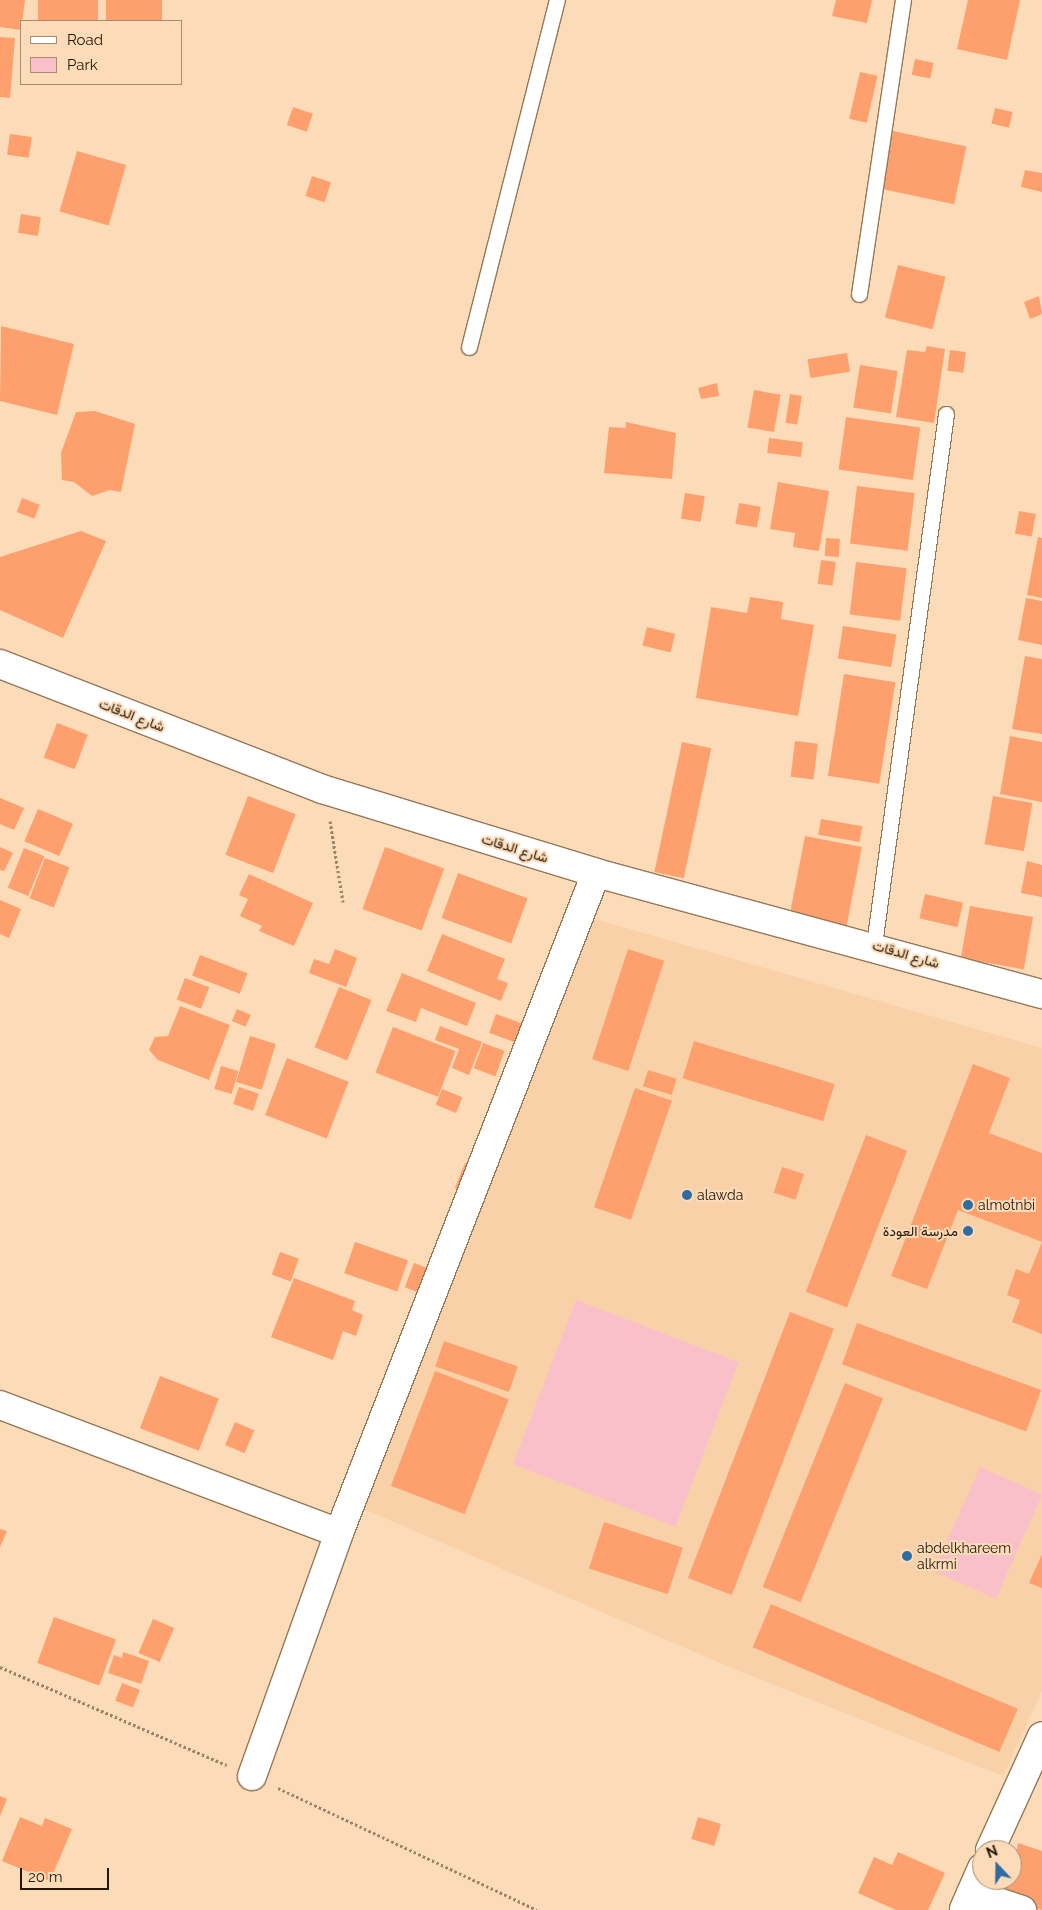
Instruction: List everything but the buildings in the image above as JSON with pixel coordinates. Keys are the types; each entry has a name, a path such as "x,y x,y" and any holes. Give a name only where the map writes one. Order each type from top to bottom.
{"street":[{"name":"شارع الدقات","path":"0,664 322,789 596,873 1041,989"},
{"path":"252,1776 339,1533 596,873"},
{"path":"0,1405 339,1533"},
{"path":"995,1840 1042,1736"},
{"path":"972,1890 967,1902 1022,1910"}],"lane":[{"path":"469,347 557,0"},
{"path":"859,294 903,0"},
{"path":"874,945 946,414"}],"path":[{"path":"322,789 336,843 343,902"}],"shaded area":[{"name":"alawda","path":"588,917 1042,1048 1042,1691 1003,1776 734,1669 352,1504"}],"green space":[{"path":"576,1300 738,1362 675,1527 513,1464"},
{"path":"980,1467 1042,1495 996,1599 934,1571"}],"place":[{"name":"alawda","path":"687,1195"},
{"name":"almotnbi","path":"968,1205"},
{"name":"مدرسة العودة","path":"968,1231"},
{"name":"abdelkhareem alkrmi","path":"907,1556"}]}
